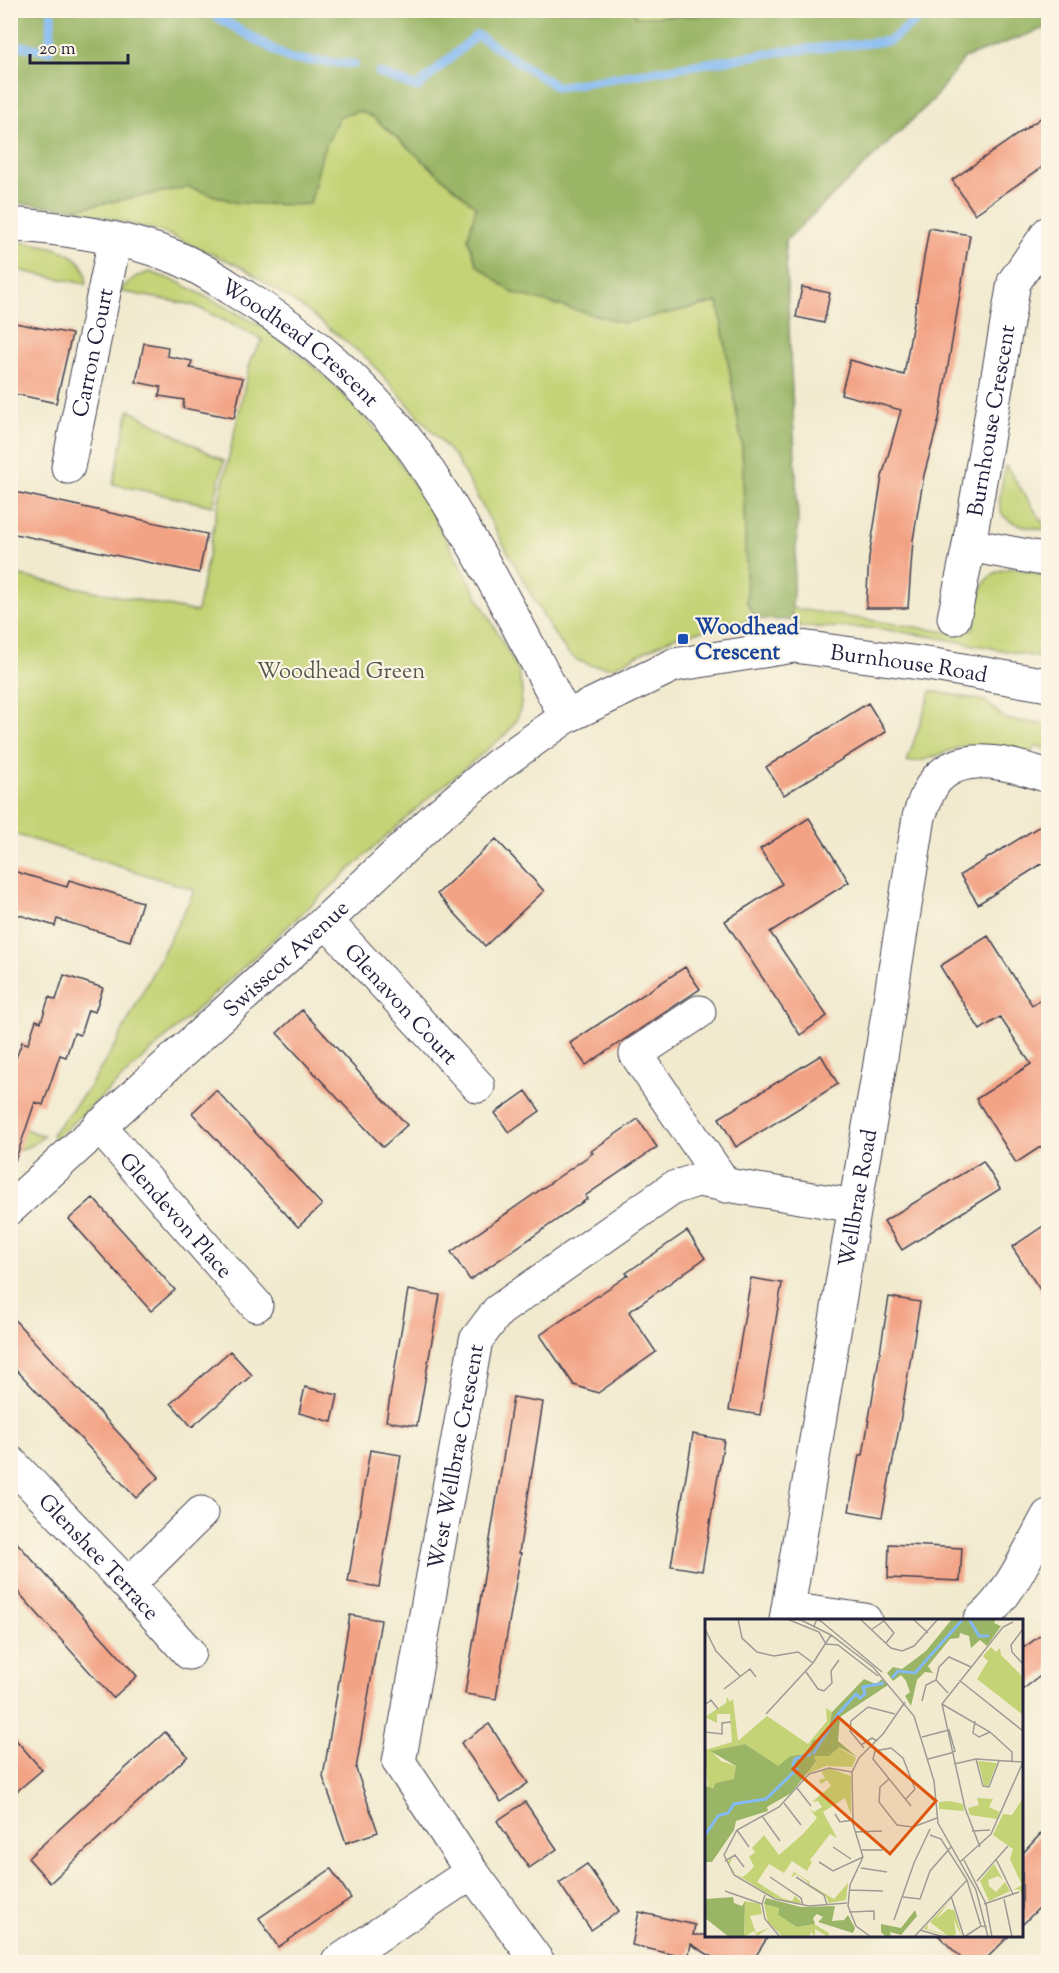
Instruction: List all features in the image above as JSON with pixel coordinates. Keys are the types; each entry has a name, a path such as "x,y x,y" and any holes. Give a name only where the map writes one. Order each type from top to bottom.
{"street":[{"name":"Woodhead Crescent","path":"10,224 58,228 115,238 176,257 278,317 313,342 375,402 414,449 472,539 566,717"},
{"name":"Burnhouse Crescent","path":"954,618 969,546 1014,282 1048,233"},
{"name":"Carron Court","path":"68,467 115,238"},
{"path":"969,546 1048,560"},
{"name":"Burnhouse Road","path":"566,717 674,665 794,646 934,665 1048,685"},
{"name":"Swisscot Avenue","path":"13,1199 135,1096 435,818 498,765 566,717"},
{"name":"Wellbrae Road","path":"787,1615 879,1070 919,817 926,798 937,779 956,766 972,762 1004,763 1048,776"},
{"name":"Glenavon Court","path":"326,921 478,1086"},
{"path":"699,1012 636,1054 726,1186"},
{"name":"Glendevon Place","path":"99,1126 256,1305"},
{"name":"West Wellbrae Crescent","path":"538,1962 472,1872 399,1762 476,1340 498,1311 673,1188 698,1180 855,1206"},
{"name":"Glenshee Terrace","path":"10,1462 128,1585 189,1653"},
{"path":"128,1585 201,1513"},
{"path":"981,1619 991,1611 1007,1589 1048,1516"},
{"path":"787,1615 849,1619"},
{"path":"338,1962 472,1872"}],"green space":[{"path":"841,10 1048,11 1048,27 964,58 933,100 785,241 798,520 791,620 757,619 747,603 742,444 718,302 624,323 513,293 477,265 468,239 476,207 373,117 360,111 339,117 322,154 310,204 237,203 188,187 74,209 11,202 11,11 634,11 636,17 839,13"},
{"path":"634,11 841,11 839,13 635,17"},
{"path":"360,111 373,117 476,207 468,239 624,323 718,302 742,444 747,603 757,619 674,637 614,667 593,666 577,660 567,652 550,628 455,457 369,360 306,310 242,267 165,233 74,209 188,187 237,203 310,204 322,154 339,117"},
{"path":"11,241 47,246 71,255 80,262 85,272 86,284 11,269"},
{"name":"Woodhead Green","path":"150,272 178,282 269,330 326,377 383,437 425,501 518,670 522,690 521,705 517,720 506,734 425,801 54,1140 52,1134 88,1089 116,1044 195,890 11,833 10,574 197,612 251,358 263,340 193,305 119,291 135,277"},
{"path":"129,410 224,461 213,506 113,484"},
{"path":"1006,466 1048,531 1018,524 1003,515 1000,497"},
{"path":"1014,568 1048,576 1048,659 875,628 802,627 791,620 792,608 947,632 949,626 973,630 979,598 986,581 1001,570"},
{"path":"931,691 985,701 1005,719 1048,725 1048,749 1037,746 1027,756 973,745 924,760 907,762"},
{"path":"11,1124 44,1136 31,1145 16,1150"}],"building":[{"path":"1048,113 1048,163 975,214 952,180"},
{"path":"929,228 970,235 939,419 924,475 913,540 908,608 866,608 869,557 882,477 901,410 841,394 850,360 904,375"},
{"path":"802,287 830,293 824,323 796,317"},
{"path":"10,322 72,334 56,403 10,393"},
{"path":"144,343 168,347 167,356 192,361 190,368 243,378 234,418 183,408 184,400 159,396 161,387 136,382"},
{"path":"10,491 207,534 199,573 10,533"},
{"path":"868,703 886,732 784,795 766,767"},
{"path":"809,818 849,882 770,932 827,1016 800,1035 725,921 782,884 760,849"},
{"path":"1048,821 1048,860 978,904 960,875"},
{"path":"496,839 544,891 485,946 437,894"},
{"path":"10,870 67,887 69,880 142,902 130,941 57,919 55,926 10,912"},
{"path":"988,936 1032,1005 1048,994 1048,1142 1016,1163 976,1099 1031,1064 1000,1017 980,1030 940,966"},
{"path":"685,967 700,989 586,1065 570,1043"},
{"path":"64,975 103,988 95,1012 88,1010 80,1035 74,1033 66,1057 60,1055 43,1105 35,1102 15,1161 10,1160 10,1074 22,1042 28,1044 36,1020 41,1022 49,997 56,1000"},
{"path":"302,1010 407,1125 383,1147 277,1033"},
{"path":"821,1055 838,1084 736,1147 719,1118"},
{"path":"216,1090 322,1205 298,1227 192,1113"},
{"path":"526,1091 540,1111 509,1133 495,1113"},
{"path":"638,1119 657,1147 585,1196 587,1199 470,1280 451,1252"},
{"path":"983,1161 1000,1189 902,1250 884,1221"},
{"path":"93,1198 175,1290 151,1311 69,1219"},
{"path":"1048,1223 1048,1302 1012,1247"},
{"path":"687,1231 705,1258 629,1312 656,1352 598,1393 574,1385 540,1335 628,1275 626,1273"},
{"path":"751,1278 782,1283 760,1415 729,1410"},
{"path":"408,1290 440,1295 417,1426 386,1421"},
{"path":"889,1297 920,1302 882,1517 849,1511 859,1455 863,1455"},
{"path":"10,1315 159,1477 136,1498 10,1363"},
{"path":"230,1351 252,1375 192,1427 171,1403"},
{"path":"305,1387 338,1395 332,1422 299,1413"},
{"path":"513,1397 543,1402 519,1553 521,1553 496,1699 465,1694"},
{"path":"693,1434 724,1440 702,1571 671,1566"},
{"path":"370,1450 401,1455 379,1587 348,1582"},
{"path":"10,1535 137,1676 113,1698 10,1583"},
{"path":"889,1544 962,1548 960,1581 888,1578"},
{"path":"350,1615 381,1620 356,1769 378,1832 346,1843 323,1777"},
{"path":"1048,1630 1048,1670 1023,1689 1023,1648"},
{"path":"489,1724 528,1783 501,1802 461,1743"},
{"path":"165,1732 188,1756 50,1883 28,1858"},
{"path":"10,1733 42,1770 10,1797"},
{"path":"525,1802 557,1849 529,1868 497,1821"},
{"path":"1048,1826 1048,1899 1023,1924 1023,1853"},
{"path":"587,1864 619,1911 591,1930 559,1883"},
{"path":"331,1869 351,1898 278,1947 259,1918"},
{"path":"639,1912 695,1925 693,1935 768,1937 752,1962 720,1962 691,1944 688,1958 632,1945"},
{"path":"940,1937 1008,1937 983,1962 965,1962"}],"waterway":[{"path":"10,44 49,51 52,10"},
{"path":"205,10 290,59 354,64"},
{"path":"379,73 417,87 477,35 557,87 777,52 889,41 930,10"}],"place":[{"name":"Woodhead Crescent","path":"683,639"}]}
